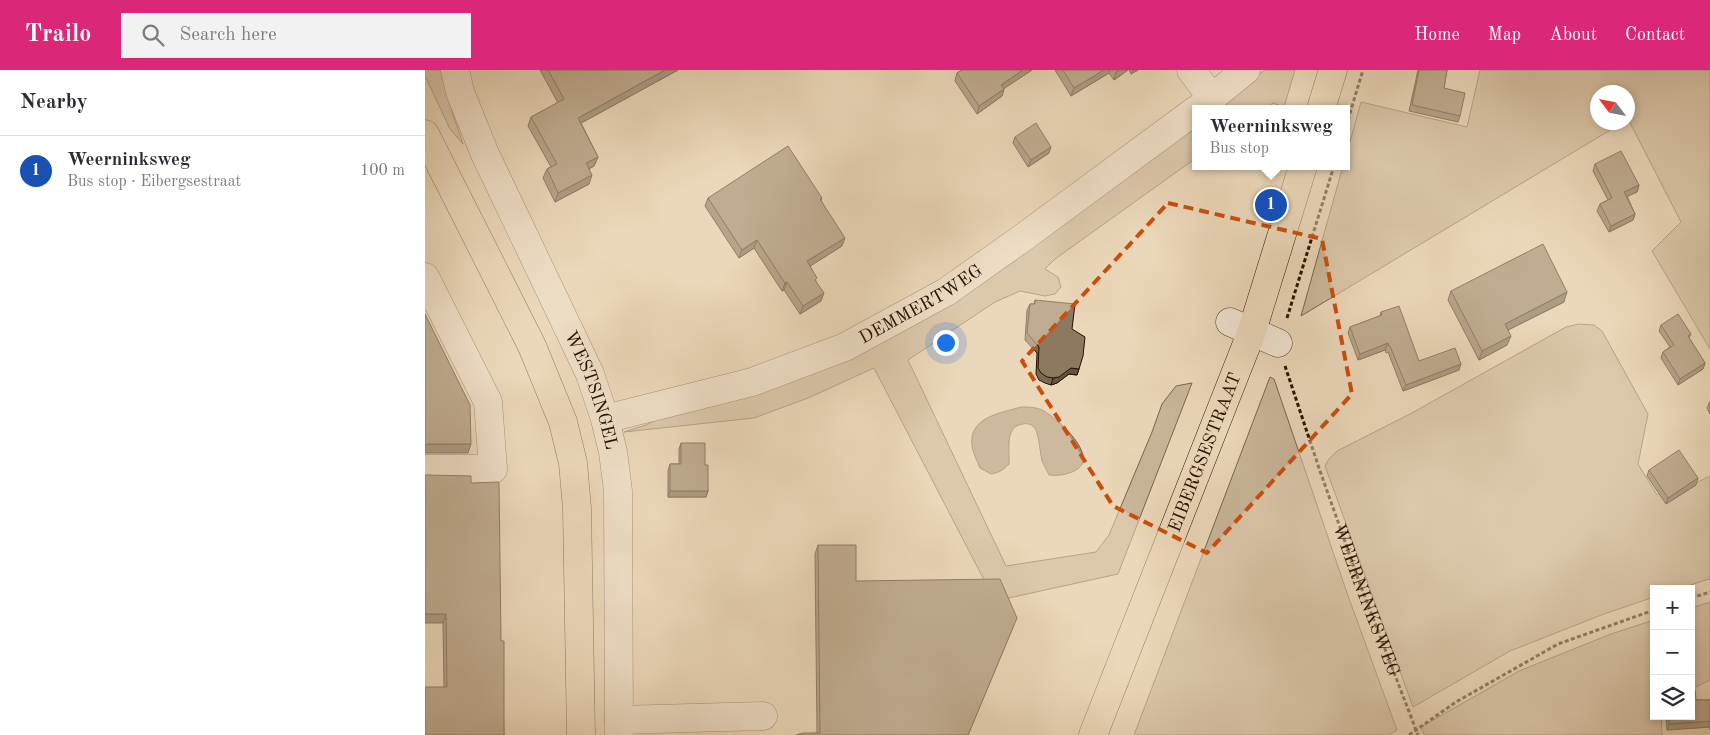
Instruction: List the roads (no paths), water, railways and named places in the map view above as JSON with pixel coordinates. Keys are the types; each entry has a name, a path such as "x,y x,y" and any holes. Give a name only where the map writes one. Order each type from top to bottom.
{"main road":[{"path":"1322,105 1333,70"},
{"name":"WESTSINGEL","path":"425,134 532,346 563,422 573,463 577,508 581,735"},
{"name":"EIBERGSESTRAAT","path":"1093,735 1241,326 1301,170"}],"street":[{"name":"WESTSINGEL","path":"455,70 460,92 485,154 590,374 605,419 613,452 618,490 619,727"},
{"path":"1191,70 1202,105"},
{"name":"DEMMERTWEG","path":"1203,105 1246,70"},
{"name":"DEMMERTWEG","path":"605,419 752,382 845,347 946,292 1192,113"},
{"path":"425,277 488,402 493,469 425,469"},
{"path":"1241,326 1277,344"},
{"path":"619,727 763,716"}],"place":[{"name":"Weerninksweg","path":"1271,205"}]}
